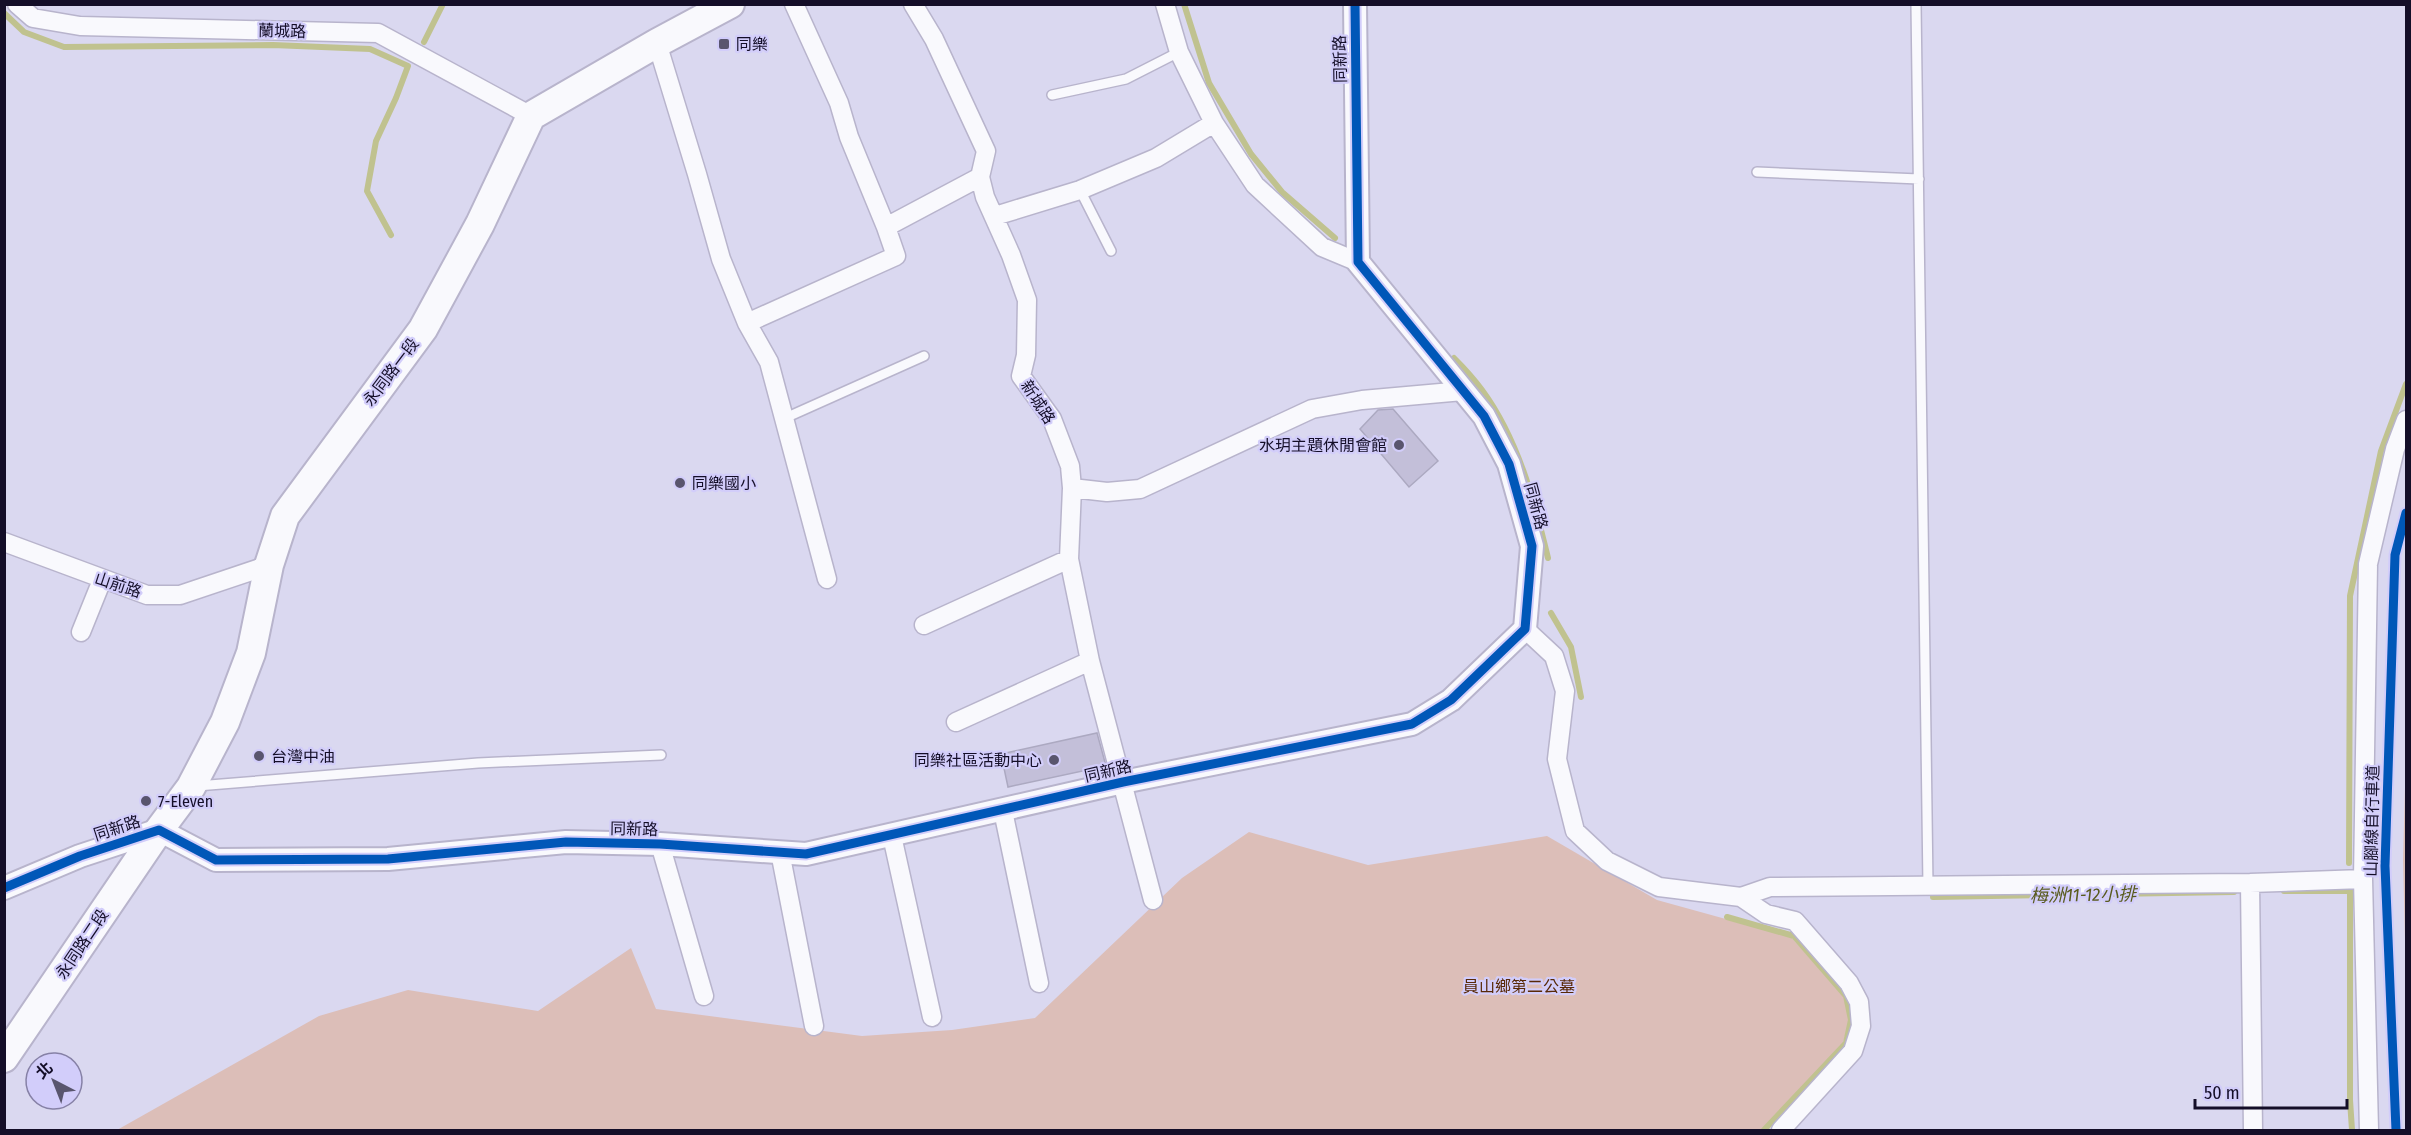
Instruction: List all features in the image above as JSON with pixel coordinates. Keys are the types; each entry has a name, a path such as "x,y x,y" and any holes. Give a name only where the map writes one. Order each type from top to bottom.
{"main road":[{"path":"531,116 657,43 730,4"},
{"name":"永同路一段","path":"159,830 191,787 225,722 251,653 269,565 285,516 423,329 480,224 531,116"},
{"name":"永同路二段","path":"4,1058 159,830"}],"street":[{"name":"蘭城路","path":"17,4 33,18 80,26 378,33 531,116"},
{"path":"747,323 896,256 849,137 839,103 794,4"},
{"name":"新城路","path":"912,4 934,39 986,151 980,177 1027,300 1026,355 1020,376 1052,418 1070,466 1072,488 1069,559 1090,661 1153,900"},
{"path":"1165,4 1179,52 1214,123 1255,185 1322,247 1358,262"},
{"name":"同新路","path":"4,888 80,856 159,830 216,860 388,859 566,842 660,844 806,854 1123,782 1412,724 1451,700 1525,629 1532,546 1509,464 1484,416 1358,262 1354,4"},
{"path":"657,43 698,174 721,259 747,323 769,363 827,579"},
{"path":"995,216 1080,190 1156,158 1214,123"},
{"path":"886,227 980,177"},
{"path":"1072,488 1107,492 1140,489 1312,409 1362,400 1463,391"},
{"path":"2369,1131 2363,879 2368,564 2395,449 2406,420"},
{"name":"山前路","path":"4,542 147,595 180,595 269,565"},
{"path":"924,625 1069,559"},
{"path":"81,632 102,580"},
{"path":"1525,629 1554,656 1565,691 1557,759 1575,831 1607,861 1659,888 1741,897 1770,887 2250,883 2363,879"},
{"path":"956,722 1090,661"},
{"path":"1003,811 1039,983"},
{"path":"892,836 932,1017"},
{"path":"660,844 704,996"},
{"path":"780,852 814,1026"},
{"path":"2250,883 2253,1131"},
{"path":"1741,897 1766,914 1795,921 1850,983 1858,1002 1861,1026 1853,1051 1781,1131"}],"lane":[{"path":"1916,4 1928,886"},
{"path":"1052,95 1126,79 1179,52"},
{"path":"1757,172 1919,179"},
{"path":"1080,190 1111,251"},
{"path":"783,419 924,356"},
{"path":"191,787 478,763 661,755"}],"green space":[{"path":"2406,752 2406,980 2403,860"},
{"name":"員山鄉第二公墓","path":"1249,832 1368,865 1547,836 1657,900 1791,937 1844,996 1849,1021 1843,1043 1762,1130 117,1130 319,1016 408,990 538,1011 631,948 656,1009 862,1036 952,1030 1035,1018 1182,878"}],"building":[{"name":"水玥主題休閒會館","path":"1393,409 1438,461 1409,487 1360,429 1378,410"},
{"name":"同樂社區活動中心","path":"1097,733 1106,766 1008,787 1001,754"}],"waterway":[{"path":"424,42 443,4"},
{"path":"1184,4 1209,83 1251,154 1282,192 1335,238"},
{"path":"4,13 24,32 64,47 273,45 370,49 408,66 376,141 367,191 391,235"},
{"path":"1454,358 1482,390 1506,429 1530,492 1548,558"},
{"path":"2349,863 2350,596 2381,451 2406,384"},
{"path":"1551,613 1571,647 1581,697"},
{"path":"2350,890 2352,1130"},
{"name":"梅洲11-12小排","path":"2284,891 2350,891"},
{"name":"梅洲11-12小排","path":"1933,897 2234,892"},
{"path":"1727,917 1794,936 1846,996 1851,1020 1846,1043 1764,1130"}],"cycle path":[{"path":"4,888 80,856 159,830 216,860 388,859 566,842 660,844 806,854 1123,782 1412,724 1451,700 1525,629 1532,546 1509,464 1484,416 1358,262 1355,4"},
{"name":"山腳線自行車道","path":"2396,1130 2385,866 2395,555 2406,513"}],"place":[{"name":"同樂","path":"724,44"},
{"name":"水玥主題休閒會館","path":"1399,445"},
{"name":"同樂國小","path":"680,483"},
{"name":"台灣中油","path":"259,756"},
{"name":"同樂社區活動中心","path":"1054,760"},
{"name":"7-Eleven","path":"146,801"}]}
